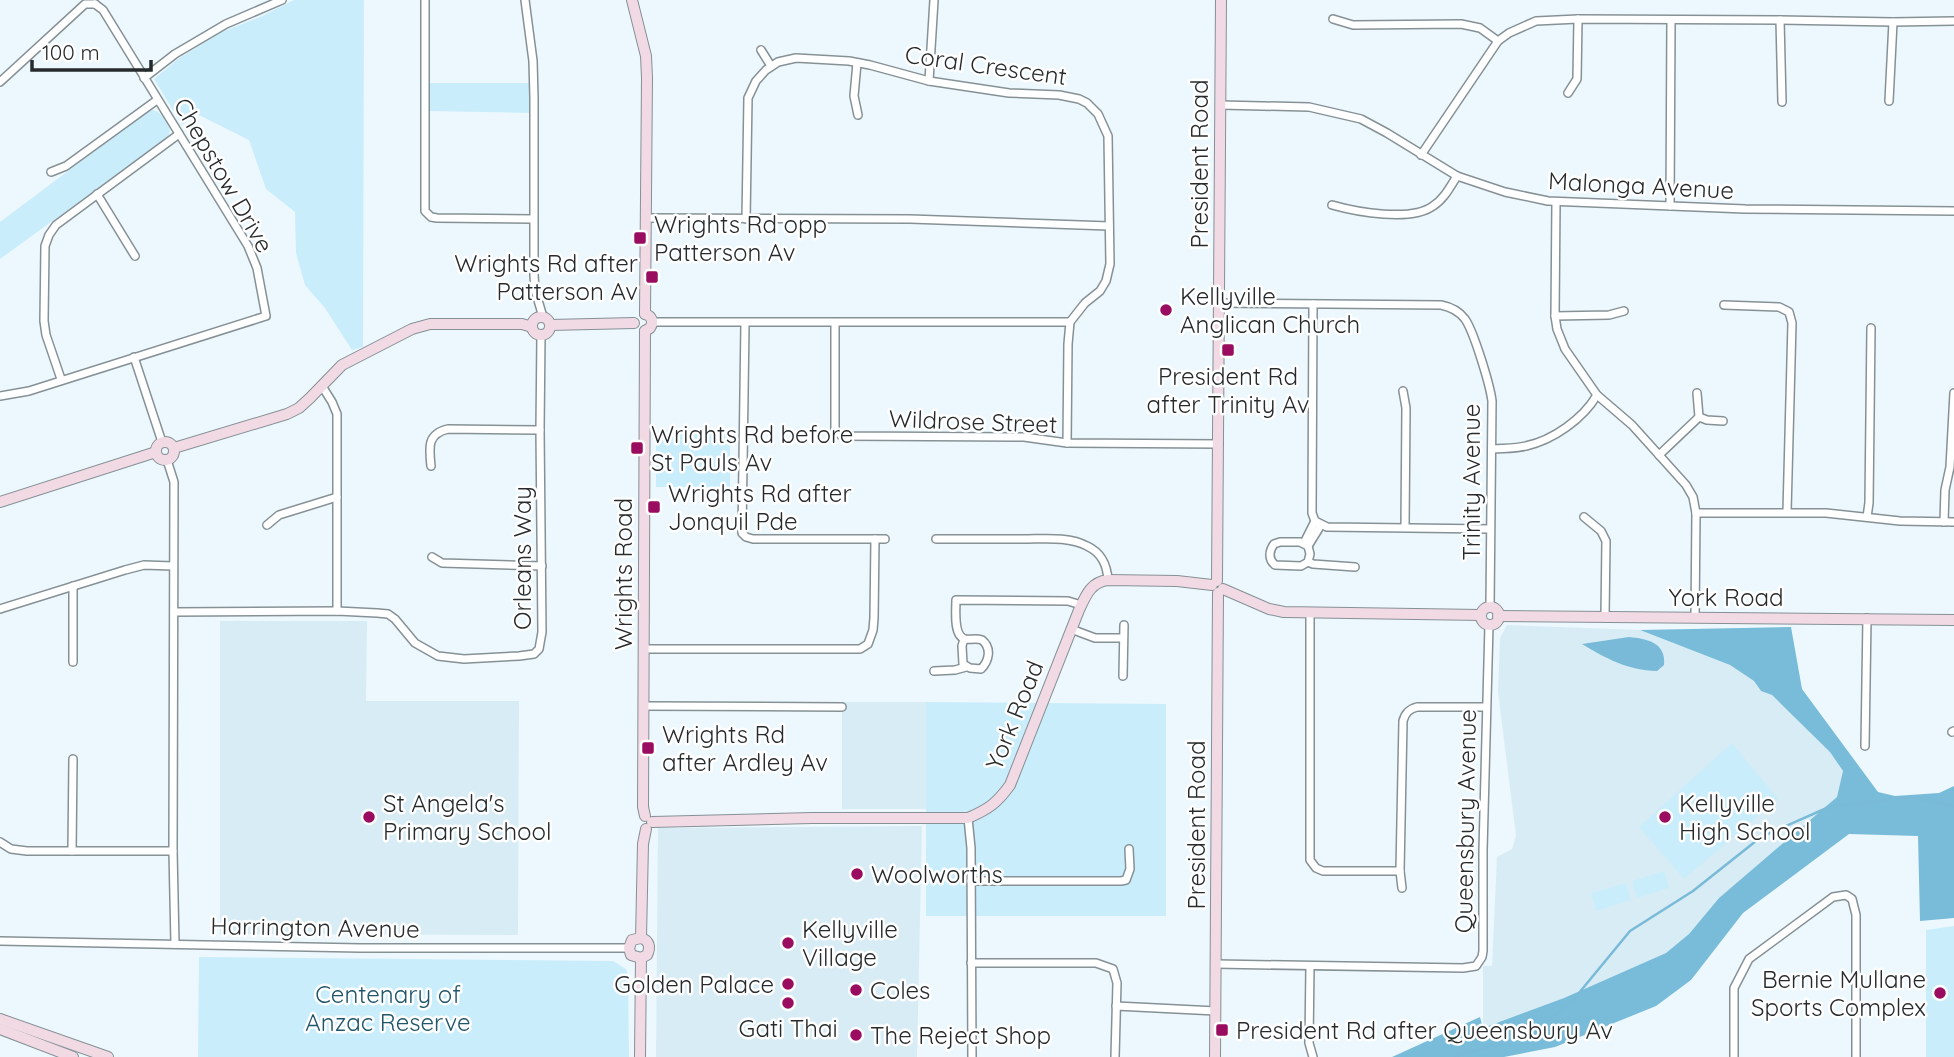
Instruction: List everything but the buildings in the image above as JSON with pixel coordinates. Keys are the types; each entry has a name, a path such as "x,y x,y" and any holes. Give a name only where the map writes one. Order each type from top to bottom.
{"street":[{"path":"144,78 175,54 259,4 282,0"},
{"path":"425,0 425,211 431,217 437,218 533,219"},
{"path":"174,448 299,408 342,365 412,329 430,324 522,324 532,327 536,334 548,332 535,283 533,61 525,0"},
{"path":"632,0 647,68 645,218 648,318 651,327 645,331 638,330 634,323"},
{"path":"929,81 934,0"},
{"name":"President Road","path":"1215,1057 1221,0"},
{"path":"0,82 85,4 96,2"},
{"name":"Chepstow Drive","path":"0,396 29,391 267,316 257,268 248,246 103,9 96,2"},
{"path":"1333,19 1353,25 1461,24 1480,28 1498,41"},
{"path":"1568,93 1577,79 1578,19"},
{"path":"1421,155 1498,41 1536,20 1954,21"},
{"path":"1670,206 1671,20"},
{"path":"1780,20 1782,102"},
{"path":"1889,101 1893,22"},
{"path":"746,219 748,98 756,81 771,66 761,50"},
{"name":"Coral Crescent","path":"771,66 796,58 857,63 929,81 1009,93 1070,96 1087,103 1098,114 1108,136 1110,264 1107,281 1070,323"},
{"path":"857,63 854,96 858,115"},
{"path":"51,172 66,166 158,100"},
{"name":"Malonga Avenue","path":"1221,105 1309,107 1361,119 1457,176 1505,192 1556,202 1745,209 1954,211"},
{"path":"61,379 44,321 45,246 49,235 56,225 179,134"},
{"path":"1332,205 1357,212 1409,214 1424,211 1443,198 1457,176"},
{"path":"97,194 135,256"},
{"path":"1556,202 1555,316 1561,340 1569,357 1597,395 1632,425 1690,490 1696,513 1695,618"},
{"path":"645,218 910,219 1109,226"},
{"name":"Trinity Avenue","path":"1219,303 1441,305 1460,314 1468,325 1491,391 1490,607"},
{"path":"1313,304 1312,513 1318,523 1326,527 1490,529"},
{"path":"1724,305 1779,307 1789,312 1792,323 1787,512"},
{"path":"1555,316 1609,315 1624,311"},
{"path":"634,323 637,316 745,323 1070,323 1067,443"},
{"path":"532,327 535,320 634,323"},
{"path":"745,323 742,533 753,539 885,539"},
{"name":"Wildrose Street","path":"835,323 835,430 842,436 1024,437 1067,443 1219,444"},
{"path":"1867,517 1871,328"},
{"name":"Wrights Road","path":"640,938 643,844 647,822 643,807 645,331"},
{"name":"Orleans Way","path":"174,612 337,611 388,614 415,643 438,656 464,659 534,654 539,649 542,632 541,335"},
{"path":"134,357 162,442"},
{"path":"322,386 337,414 337,611"},
{"path":"1404,391 1405,527"},
{"path":"1697,393 1699,417"},
{"path":"1944,522 1954,393"},
{"path":"1492,449 1527,446 1549,438 1579,416 1597,395"},
{"path":"1659,454 1699,417"},
{"path":"1699,417 1723,421"},
{"path":"431,466 432,437 437,432 448,429 540,430"},
{"path":"156,453 158,445 168,442 174,448 174,454 167,460"},
{"path":"156,453 161,459 167,460"},
{"path":"0,502 156,453"},
{"path":"167,460 174,482 175,944"},
{"path":"267,525 279,515 337,497"},
{"path":"1696,513 1826,513 1900,521 1954,522"},
{"path":"1584,517 1601,531 1605,541 1605,616"},
{"path":"1306,544 1318,523"},
{"path":"644,649 860,649 868,644 873,630 875,539"},
{"path":"936,539 1073,541 1098,553 1107,566 1108,580 1177,581 1218,587 1269,610 1481,615"},
{"path":"1274,544 1306,544 1311,554 1308,562 1301,566 1279,566 1270,559 1274,544"},
{"path":"432,557 443,563 542,566"},
{"path":"1308,562 1355,567"},
{"path":"0,609 144,565 173,566"},
{"name":"York Road","path":"647,822 968,818 985,811 998,801 1010,785 1081,605 1091,588 1108,580"},
{"path":"73,586 73,662"},
{"path":"934,671 981,668 988,657 986,643 982,640 964,639 960,636 957,630 956,600 1068,601 1081,605"},
{"path":"1490,607 1497,611 1498,616 1494,623 1489,625 1481,615 1483,610 1490,607"},
{"path":"1310,613 1311,869 1400,871"},
{"name":"York Road","path":"1498,616 1954,620"},
{"path":"1865,746 1867,618"},
{"path":"1122,676 1124,625"},
{"name":"Queensbury Avenue","path":"1216,964 1463,968 1476,966 1480,962 1484,938 1483,850 1489,625"},
{"path":"1071,629 1095,638 1123,638"},
{"path":"964,639 962,662 966,667"},
{"path":"643,706 842,706"},
{"path":"1402,888 1400,871 1404,709 1486,707"},
{"path":"72,851 73,759"},
{"path":"968,818 971,848 972,1057"},
{"path":"0,842 11,849 19,850 173,851"},
{"path":"971,881 1126,880 1129,873 1129,849"},
{"path":"1734,1057 1734,988 1749,959 1833,897 1842,895 1852,899 1856,915 1856,1057"},
{"path":"640,938 647,942 649,947 647,954 640,958 631,955 629,948 632,940 640,938"},
{"name":"Harrington Avenue","path":"0,942 360,948 629,948"},
{"path":"640,958 640,1057"},
{"path":"971,962 1096,963 1113,970 1117,983 1115,1057"},
{"path":"1310,966 1309,1043 1312,1057"},
{"path":"1116,1006 1216,1011"},
{"path":"0,1019 108,1057"},
{"path":"0,1029 73,1057"}],"shaded area":[{"name":"St Angela's Primary School","path":"220,621 367,621 366,701 519,701 518,935 220,934"},
{"name":"Kellyville High School","path":"1507,625 1640,630 1730,665 1754,681 1761,691 1772,695 1828,748 1843,772 1838,797 1719,898 1689,934 1666,953 1564,998 1483,1028 1483,966 1492,966 1497,857 1512,849 1516,836 1498,692 1500,638"},
{"path":"1791,627 1802,689 1878,792 1895,796 1939,793 1954,786 1954,918 1920,921 1918,836 1849,834 1743,913 1691,980 1656,1006 1555,1047 1504,1057 1392,1057 1480,1017 1483,1028 1564,998 1666,953 1689,934 1719,898 1837,797 1843,771 1830,752 1772,695 1761,691 1754,681 1730,665 1640,630"},
{"path":"1629,637 1649,641 1659,647 1664,657 1664,665 1657,671 1627,666 1582,644"},
{"path":"842,702 926,702 926,809 842,809"},
{"name":"Kellyville Village","path":"922,826 917,1057 656,1057 658,828"}],"green space":[{"path":"294,0 364,0 363,347 352,350 325,308 305,285 296,253 295,212 266,189 249,140 197,114 182,125 154,79 178,59 222,32"},
{"path":"429,83 531,83 529,113 429,111"},
{"path":"152,110 162,115 166,121 170,131 168,137 0,259 0,222"},
{"path":"730,430 730,487 656,487 656,431"},
{"path":"926,702 1166,704 1166,916 926,916"},
{"path":"1732,743 1778,799 1684,879 1639,827"},
{"path":"1664,871 1669,888 1637,898 1632,881"},
{"path":"1626,883 1631,900 1596,911 1591,893"},
{"name":"Bernie Mullane Sports Complex","path":"1954,926 1954,1057 1926,1057 1926,930"},
{"name":"Centenary of Anzac Reserve","path":"199,957 613,961 626,969 628,975 629,1057 198,1057"}],"waterway":[{"path":"1454,1057 1535,1033 1574,999 1630,931 1693,891 1761,837 1829,807 1911,797 1954,806"}],"place":[{"name":"Wrights Rd opp Patterson Av","path":"640,238"},
{"name":"Wrights Rd after Patterson Av","path":"652,277"},
{"name":"Kellyville Anglican Church","path":"1166,310"},
{"name":"President Rd after Trinity Av","path":"1228,350"},
{"name":"Wrights Rd before St Pauls Av","path":"637,448"},
{"name":"Wrights Rd after Jonquil Pde","path":"654,507"},
{"name":"Wrights Rd after Ardley Av","path":"648,748"},
{"name":"St Angela's Primary School","path":"369,817"},
{"name":"Kellyville High School","path":"1665,817"},
{"name":"Woolworths","path":"857,874"},
{"name":"Kellyville Village","path":"788,943"},
{"name":"Golden Palace","path":"788,984"},
{"name":"Coles","path":"856,990"},
{"name":"Bernie Mullane Sports Complex","path":"1940,993"},
{"name":"Gati Thai","path":"788,1003"},
{"name":"President Rd after Queensbury Av","path":"1222,1030"},
{"name":"The Reject Shop","path":"856,1035"}]}
